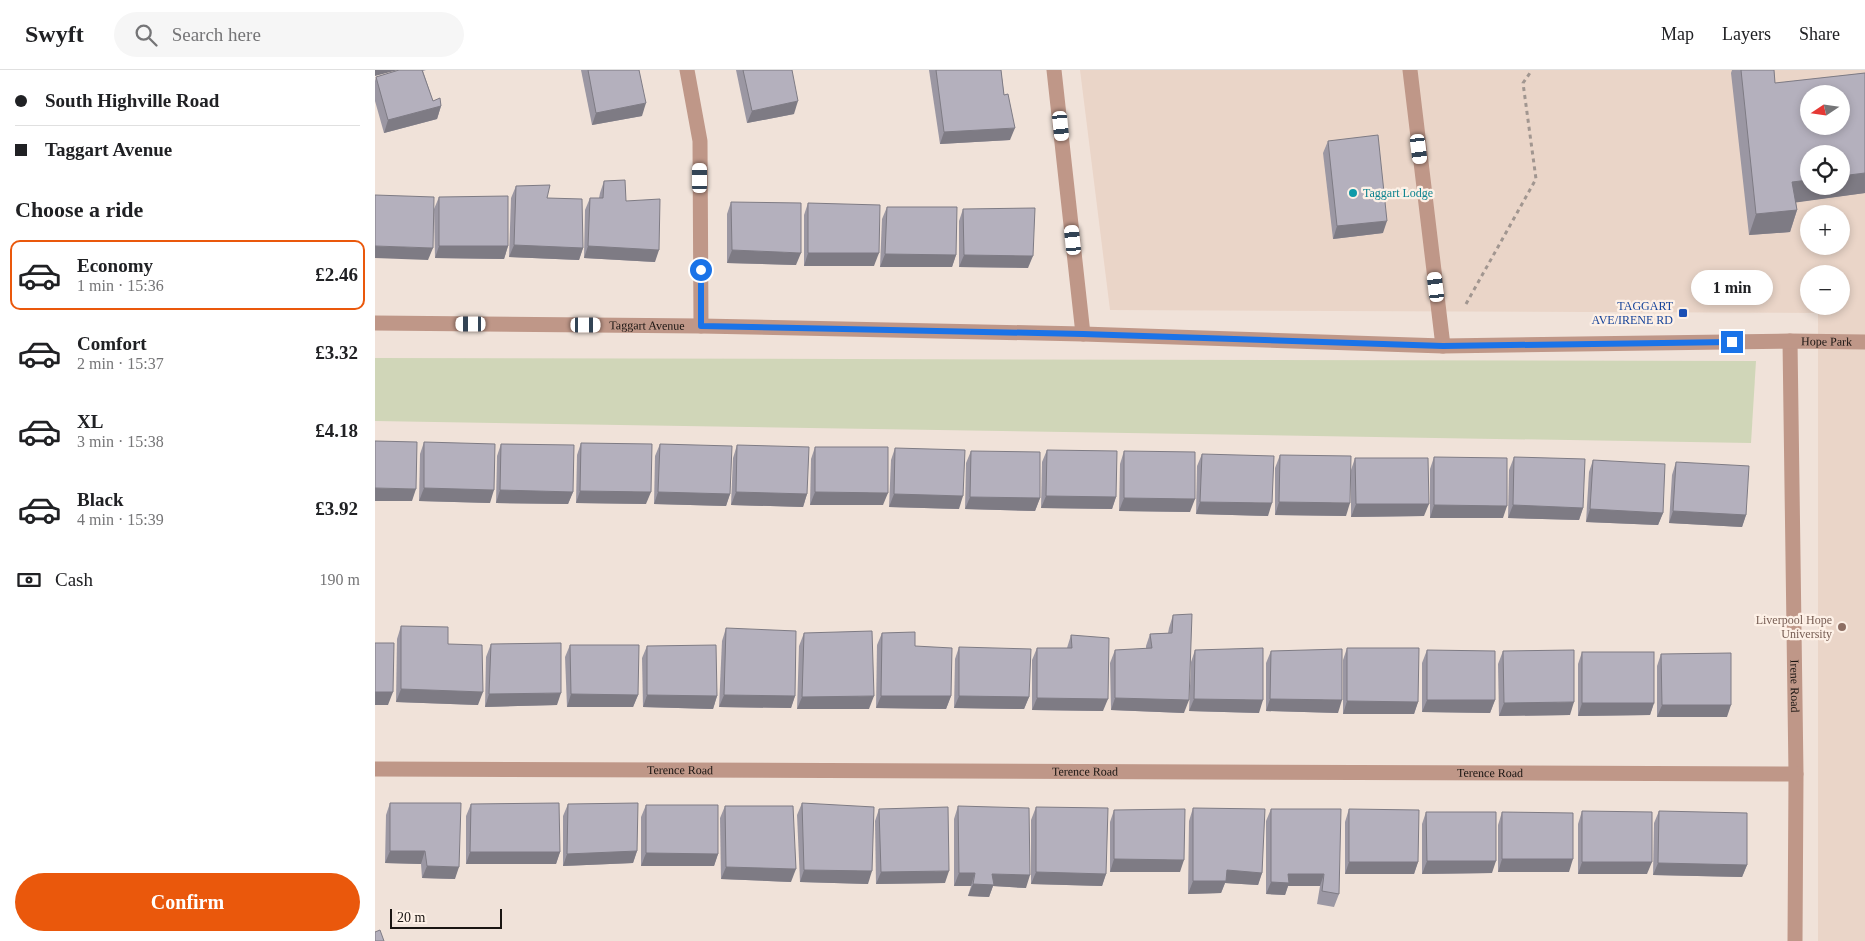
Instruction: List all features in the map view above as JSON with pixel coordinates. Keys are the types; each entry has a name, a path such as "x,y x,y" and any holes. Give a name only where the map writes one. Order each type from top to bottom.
{"street":[{"path":"687,70 700,141 701,326"},
{"path":"1055,70 1083,334"},
{"path":"1410,70 1443,346"},
{"name":"Taggart Avenue","path":"375,323 701,326 1083,334 1443,346 1790,341"},
{"name":"Hope Park","path":"1790,341 1865,342"},
{"name":"Irene Road","path":"1790,341 1796,774 1795,941"},
{"name":"Terence Road","path":"375,768 1796,774"}],"path":[{"path":"1443,346 1537,179 1523,83 1532,70"}],"shaded area":[{"name":"Liverpool Hope University","path":"1080,70 1865,70 1865,941 1818,941 1818,315 1850,315 1850,265 1800,265 1800,313 1110,310"}],"green space":[{"path":"375,358 1756,361 1751,443 375,421"}],"building":[{"path":"399,70 422,70 433,101 440,98 441,106 388,120 376,77"},
{"path":"588,70 639,70 646,103 596,113"},
{"path":"743,70 792,70 798,101 752,111"},
{"path":"936,70 1001,70 1004,95 1008,94 1015,128 944,132"},
{"path":"1741,70 1774,70 1775,83 1865,73 1865,173 1850,175 1850,145 1800,145 1800,181 1792,182 1797,210 1756,214"},
{"name":"Taggart Lodge","path":"1378,135 1387,221 1337,226 1328,141"},
{"path":"625,180 626,201 660,199 659,250 588,246 590,198 603,198 604,181"},
{"path":"550,185 547,198 582,199 583,248 514,245 516,186"},
{"path":"375,195 434,197 433,248 375,246"},
{"path":"508,196 508,246 439,246 439,197"},
{"path":"731,202 801,203 801,253 732,250"},
{"path":"808,203 880,205 879,253 808,253"},
{"path":"887,207 957,207 956,255 885,254"},
{"path":"1035,208 1033,256 964,255 963,209"},
{"path":"375,441 417,442 416,489 375,488"},
{"path":"424,442 495,444 494,490 424,488"},
{"path":"581,443 652,444 651,492 580,491"},
{"path":"501,444 574,445 573,492 500,490"},
{"path":"660,444 732,446 730,494 658,492"},
{"path":"737,445 809,447 807,494 736,492"},
{"path":"815,447 888,447 888,493 815,492"},
{"path":"895,448 965,450 963,496 894,494"},
{"path":"1047,450 1117,451 1116,497 1046,496"},
{"path":"971,451 1040,452 1040,498 970,497"},
{"path":"1124,451 1195,452 1195,499 1124,498"},
{"path":"1202,454 1274,456 1272,503 1200,502"},
{"path":"1280,455 1351,456 1350,503 1279,502"},
{"path":"1434,457 1507,458 1507,506 1434,505"},
{"path":"1514,457 1585,459 1583,508 1513,505"},
{"path":"1355,458 1428,458 1429,504 1356,504"},
{"path":"1593,460 1665,464 1663,513 1590,509"},
{"path":"1676,462 1749,466 1746,515 1673,511"},
{"path":"1192,614 1189,700 1115,698 1115,650 1152,648 1150,634 1172,633 1173,615"},
{"path":"401,626 448,627 448,644 482,645 483,692 401,689"},
{"path":"726,628 796,631 795,696 724,695"},
{"path":"872,631 874,696 802,697 804,633"},
{"path":"915,632 915,646 952,648 951,696 881,696 882,633"},
{"path":"1071,635 1109,638 1108,699 1037,698 1037,648 1072,648"},
{"path":"375,643 394,643 393,692 375,692"},
{"path":"561,643 561,693 489,694 491,644"},
{"path":"570,645 639,645 638,695 571,694"},
{"path":"716,645 717,696 647,695 647,646"},
{"path":"959,647 1031,649 1029,697 959,696"},
{"path":"1263,648 1263,700 1194,699 1195,650"},
{"path":"1347,648 1419,648 1418,702 1347,701"},
{"path":"1342,649 1342,700 1270,699 1271,651"},
{"path":"1427,650 1495,651 1495,700 1427,700"},
{"path":"1574,650 1574,702 1504,703 1503,651"},
{"path":"1582,652 1654,652 1654,703 1582,703"},
{"path":"1731,653 1731,705 1662,705 1661,654"},
{"path":"390,803 461,803 459,867 427,866 425,851 390,851"},
{"path":"559,803 560,852 470,852 471,804"},
{"path":"638,803 637,851 567,854 568,804"},
{"path":"802,803 874,807 872,871 804,870"},
{"path":"646,805 718,805 718,854 646,853"},
{"path":"725,806 793,806 796,869 726,867"},
{"path":"958,806 1029,808 1030,875 992,874 994,885 973,884 975,873 959,873"},
{"path":"948,807 949,871 881,872 879,809"},
{"path":"1036,807 1108,808 1106,874 1036,872"},
{"path":"1193,808 1265,809 1262,873 1227,870 1226,881 1193,881"},
{"path":"1185,809 1184,860 1114,859 1114,810"},
{"path":"1271,809 1341,809 1339,894 1322,891 1324,874 1288,874 1289,883 1271,882"},
{"path":"1349,809 1419,810 1418,862 1349,862"},
{"path":"1582,811 1652,812 1652,862 1582,862"},
{"path":"1659,811 1747,813 1747,865 1658,863"},
{"path":"1426,812 1496,812 1496,861 1427,861"},
{"path":"1502,812 1573,813 1573,859 1502,859"},
{"path":"380,930 384,941 375,941 375,932"}],"place":[{"name":"Taggart Lodge","path":"1353,193"},
{"name":"TAGGART AVE/IRENE RD","path":"1683,313"},
{"name":"Liverpool Hope University","path":"1842,627"}],"route":[{"path":"701,270 701,326 1083,334 1443,346 1732,342"}]}
